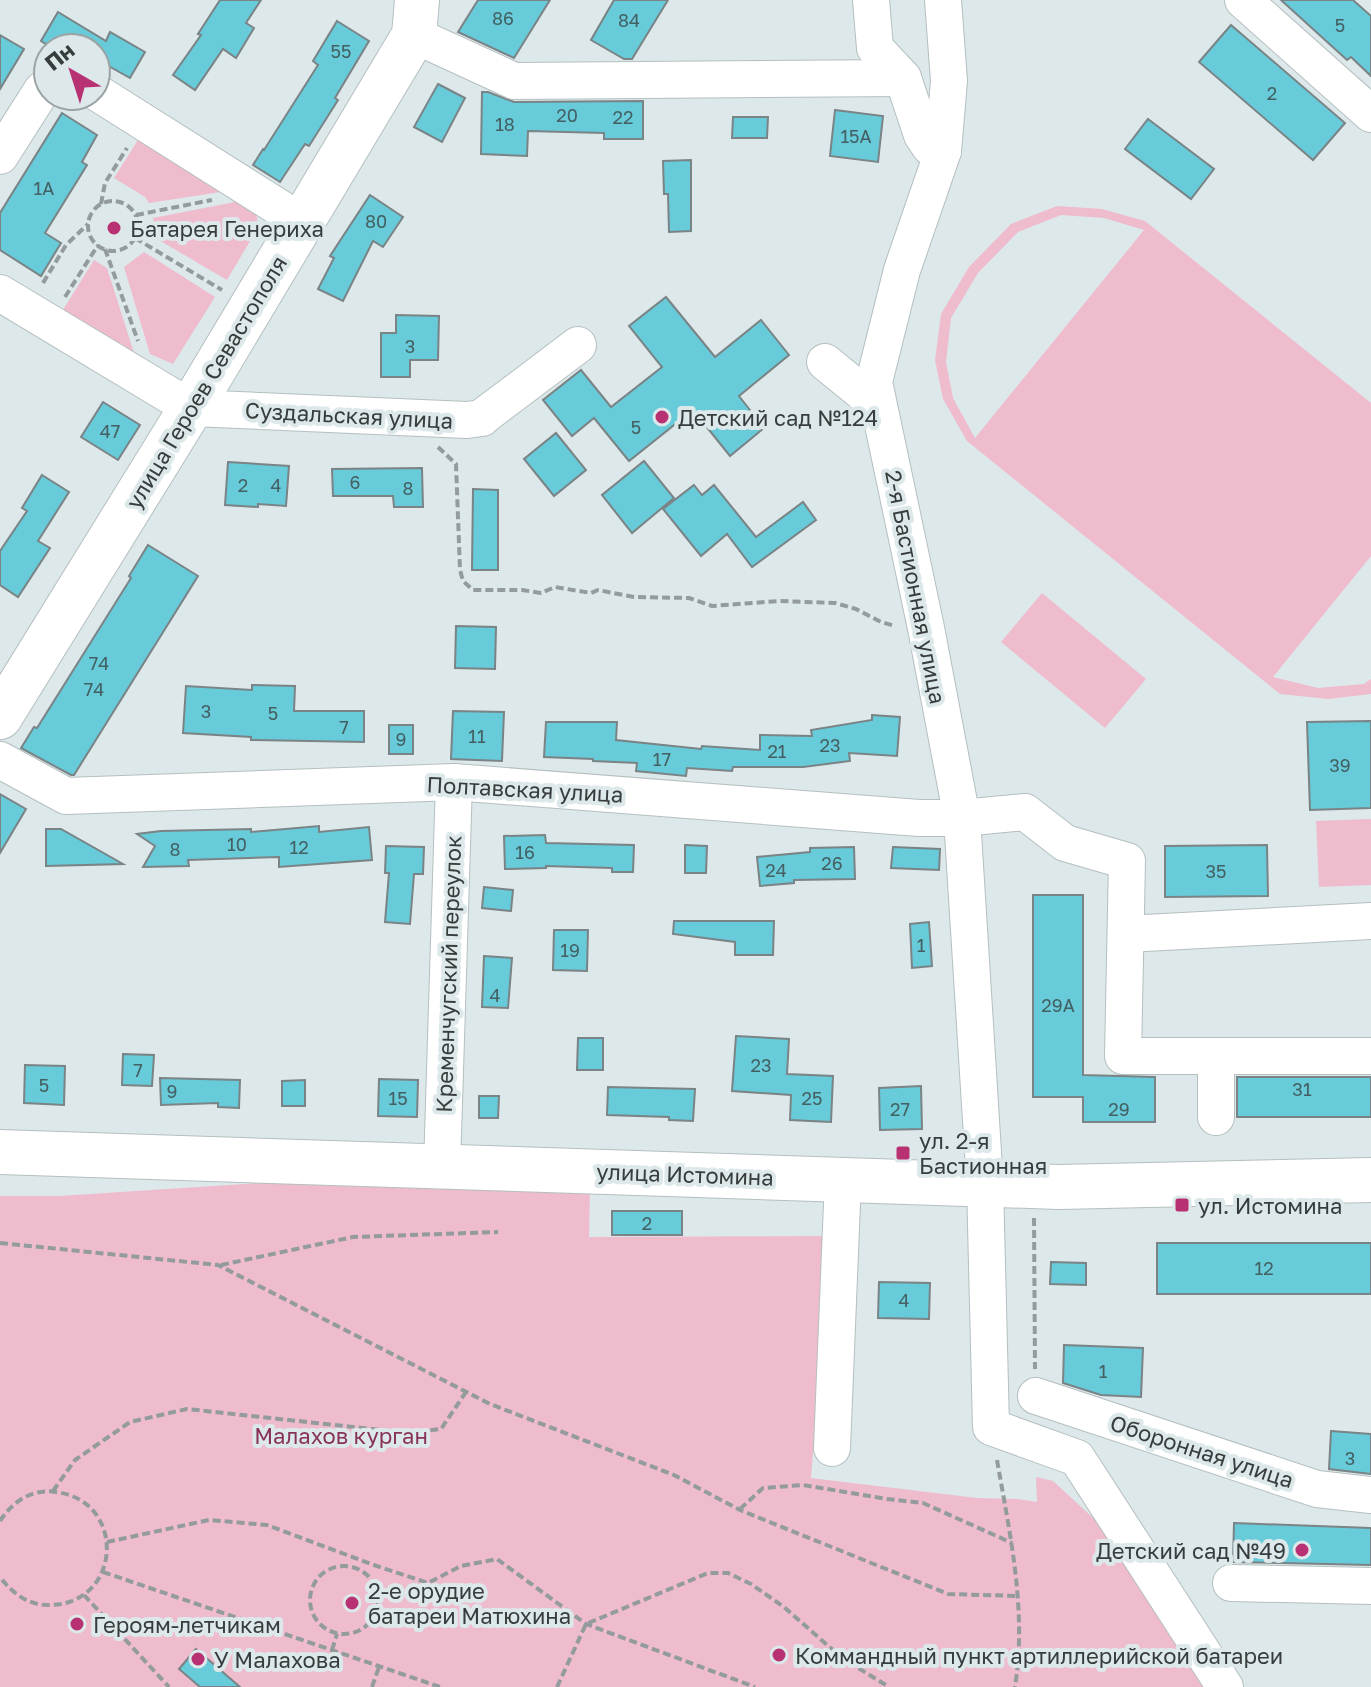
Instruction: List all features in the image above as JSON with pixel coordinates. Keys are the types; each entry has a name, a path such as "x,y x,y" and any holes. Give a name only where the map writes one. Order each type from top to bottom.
{"main road":[{"name":"улица Героев Севастополя","path":"0,717 302,222 416,17"},
{"name":"улица Истомина","path":"0,1152 985,1184 1061,1197 1371,1181"}],"street":[{"path":"871,0 875,48 903,78 922,135 930,147 943,151"},
{"name":"2-я Бастионная улица","path":"943,0 949,81 943,151 902,270 874,382 962,818 985,1184 991,1427"},
{"path":"1243,0 1371,114"},
{"path":"416,17 514,81 903,78"},
{"path":"112,102 302,222"},
{"path":"0,156 32,106"},
{"path":"25,308 191,408"},
{"name":"Суздальская улица","path":"191,408 467,420 482,418 578,345"},
{"path":"825,362 863,393 877,397"},
{"name":"Полтавская улица","path":"0,760 66,796 454,782 919,818 962,818 1025,812 1065,843 1127,861 1126,934"},
{"name":"Кременчугский переулок","path":"442,1167 454,782"},
{"path":"1371,921 1126,934 1123,1056 1371,1056"},
{"path":"1216,1056 1216,1117"},
{"path":"832,1448 843,1179"},
{"name":"Оборонная улица","path":"1036,1396 1317,1489 1371,1495"},
{"path":"991,1427 1077,1458 1225,1687"},
{"path":"1231,1583 1371,1586"}],"path":[{"path":"101,204 117,201 131,208 136,215 138,231 135,238 122,249 105,249 92,239 90,216 101,204 105,183 144,122"},
{"path":"136,215 253,191"},
{"path":"25,308 66,245 89,224"},
{"path":"135,238 227,294"},
{"path":"25,308 98,245"},
{"path":"105,249 153,385"},
{"path":"420,418 441,452 456,464 460,570 463,581 473,590 541,593 555,587 591,593 598,590 634,597 689,598 712,606 779,601 835,603 899,627 926,628"},
{"path":"1036,1396 1061,1197"},
{"path":"0,1243 218,1265 353,1237 498,1232"},
{"path":"218,1265 490,1404 674,1475 740,1510 948,1594 1019,1596"},
{"path":"53,1491 75,1460 130,1422 187,1409 409,1433 441,1429 466,1392"},
{"path":"991,1427 1019,1596 1015,1687"},
{"path":"740,1510 763,1488 803,1485 923,1503 1012,1543"},
{"path":"0,1521 20,1499 53,1491 70,1494 96,1513 104,1527 107,1542 103,1572 84,1595 73,1601 42,1605 25,1600 10,1590 0,1577"},
{"path":"107,1542 209,1520 267,1525 428,1583 461,1566 497,1559 586,1624 755,1687"},
{"path":"359,1569 363,1561"},
{"path":"336,1566 359,1569 375,1584 379,1606 375,1616 368,1625 349,1635 327,1630 317,1623 310,1607 311,1589 317,1579 336,1566"},
{"path":"103,1572 440,1687"},
{"path":"557,1687 586,1624 708,1573 728,1573 751,1584 784,1607 842,1658 889,1687"},
{"path":"84,1595 169,1687"},
{"path":"332,1650 337,1634"},
{"path":"372,1687 379,1666"}],"green space":[{"path":"143,132 234,190 149,203 145,197 114,178"},
{"path":"240,201 256,214 259,226 227,280 152,236 155,230 153,218"},
{"path":"1057,206 1102,209 1145,221 1371,403 1371,556 1273,677 1318,688 1364,684 1371,679 1371,694 1328,699 1280,694 967,441 943,399 935,360 941,314 969,267 1011,224","holes":["1061,215 1104,218 1144,230 975,438 953,398 946,362 951,318 978,273 1018,232"]},
{"path":"144,252 215,297 173,364 150,354 124,267"},
{"path":"94,260 107,268 134,353 58,318"},
{"path":"1042,593 1146,679 1105,728 1001,642"},
{"path":"1371,819 1371,885 1319,887 1316,821"},
{"name":"Малахов курган","path":"291,1181 590,1190 589,1237 829,1236 811,1478 1037,1502 1036,1477 1053,1481 1127,1549 1209,1687 0,1687 0,1196 59,1196"}],"building":[{"path":"220,0 261,0 246,23 254,28 236,58 223,49 195,90 173,75 201,35 198,34"},
{"path":"478,0 550,0 514,58 458,32"},
{"path":"614,0 668,0 632,59 624,59 591,40"},
{"path":"1281,0 1353,0 1371,16 1371,76 1351,57 1347,60"},
{"path":"58,12 91,32 46,32"},
{"path":"337,21 369,41 309,146 305,144 280,182 253,165 318,65 313,61"},
{"path":"1231,25 1345,123 1313,160 1199,62"},
{"path":"112,33 145,52 130,78 112,68"},
{"path":"0,35 24,49 0,89"},
{"path":"438,84 465,98 442,142 414,127"},
{"path":"482,92 514,102 643,101 643,139 604,139 604,133 528,131 527,156 481,154"},
{"path":"835,110 883,116 878,162 830,156"},
{"path":"62,113 97,135 82,162 87,165 45,233 61,243 41,276 0,250 0,213"},
{"path":"733,117 768,117 767,138 732,138"},
{"path":"1148,119 1214,169 1191,199 1125,149"},
{"path":"691,160 691,231 669,232 663,161"},
{"path":"370,195 403,217 383,247 373,241 343,301 318,289 334,258 330,256"},
{"path":"666,297 715,357 761,320 789,355 739,396 764,428 730,456 693,410 629,461 594,418 572,436 543,400 581,370 611,407 662,367 629,326"},
{"path":"396,315 439,316 438,360 410,360 410,377 381,377 381,333 396,333"},
{"path":"103,402 140,425 118,460 81,437"},
{"path":"556,433 586,470 554,496 524,459"},
{"path":"644,461 674,498 632,533 602,495"},
{"path":"228,462 289,466 286,506 225,505"},
{"path":"422,468 423,507 394,507 393,496 333,496 332,469"},
{"path":"42,475 69,492 38,541 50,548 18,597 0,585 0,551 27,511 22,508"},
{"path":"694,485 702,495 714,485 756,537 803,502 816,520 752,567 727,534 701,556 663,509"},
{"path":"473,489 498,490 498,570 472,570"},
{"path":"148,545 198,576 74,775 71,775 21,748 34,727 37,728 131,578 129,576"},
{"path":"456,626 496,627 495,669 455,668"},
{"path":"252,685 295,686 294,711 364,711 364,742 251,740 251,737 183,733 186,686 252,690"},
{"path":"453,711 504,712 502,761 451,759"},
{"path":"872,715 900,717 897,756 849,753 850,761 803,767 733,767 732,771 687,768 686,776 636,771 637,763 544,757 546,722 617,722 616,740 701,749 702,746 760,750 760,735 812,736 811,730 872,720"},
{"path":"1371,721 1371,808 1310,810 1307,722"},
{"path":"389,725 413,725 413,754 389,754"},
{"path":"0,794 26,809 0,853"},
{"path":"319,826 319,832 369,827 372,860 279,867 279,857 188,860 189,866 143,867 155,846 137,834 251,829 251,832"},
{"path":"46,829 61,829 123,864 46,866"},
{"path":"545,835 546,843 634,845 633,872 612,872 612,868 546,866 505,869 504,836"},
{"path":"685,845 707,846 706,873 685,873"},
{"path":"1267,845 1268,896 1165,897 1165,846"},
{"path":"386,846 424,847 423,874 414,874 410,924 385,922 389,873 385,873"},
{"path":"854,847 855,879 794,880 794,883 760,886 757,857 810,852 810,848"},
{"path":"893,847 940,849 939,870 891,868"},
{"path":"484,887 513,890 511,911 482,908"},
{"path":"1033,895 1083,895 1083,1075 1155,1077 1155,1122 1083,1122 1083,1097 1033,1097"},
{"path":"674,921 774,921 773,955 735,955 735,942 673,934"},
{"path":"929,922 932,966 912,968 910,924"},
{"path":"554,930 588,930 587,971 553,970"},
{"path":"484,956 512,958 508,1008 482,1007"},
{"path":"736,1036 789,1039 787,1074 833,1076 831,1122 790,1120 791,1095 732,1091"},
{"path":"578,1038 603,1038 603,1070 577,1070"},
{"path":"123,1054 154,1055 152,1086 122,1085"},
{"path":"25,1065 65,1066 64,1105 24,1103"},
{"path":"1237,1077 1371,1077 1371,1117 1237,1117"},
{"path":"160,1078 240,1080 239,1108 218,1107 218,1103 161,1105"},
{"path":"379,1079 418,1080 417,1117 378,1116"},
{"path":"305,1080 305,1106 282,1106 282,1081"},
{"path":"921,1086 922,1129 880,1130 879,1088"},
{"path":"608,1087 695,1089 693,1121 607,1115"},
{"path":"479,1096 499,1096 498,1118 479,1118"},
{"path":"612,1211 682,1211 682,1235 612,1235"},
{"path":"1157,1243 1371,1243 1371,1294 1157,1294"},
{"path":"1051,1262 1086,1263 1086,1285 1050,1284"},
{"path":"879,1282 930,1283 929,1319 878,1318"},
{"path":"1064,1345 1143,1348 1141,1397 1101,1395 1063,1383"},
{"path":"1331,1431 1371,1434 1371,1474 1329,1469"},
{"name":"Детский сад №49","path":"1234,1523 1371,1528 1371,1565 1233,1562"},
{"name":"У Малахова","path":"196,1649 240,1687 200,1687 179,1669"}],"place":[{"name":"Батарея Генериха","path":"114,228"},
{"name":"Детский сад №124","path":"662,417"},
{"name":"ул. 2-я Бастионная","path":"903,1153"},
{"name":"ул. Истомина","path":"1182,1205"},
{"name":"Детский сад №49","path":"1302,1550"},
{"name":"2-е орудие батареи Матюхина","path":"352,1603"},
{"name":"Героям-летчикам","path":"77,1624"},
{"name":"Коммандный пункт артиллерийской батареи","path":"779,1655"},
{"name":"У Малахова","path":"198,1659"}]}
